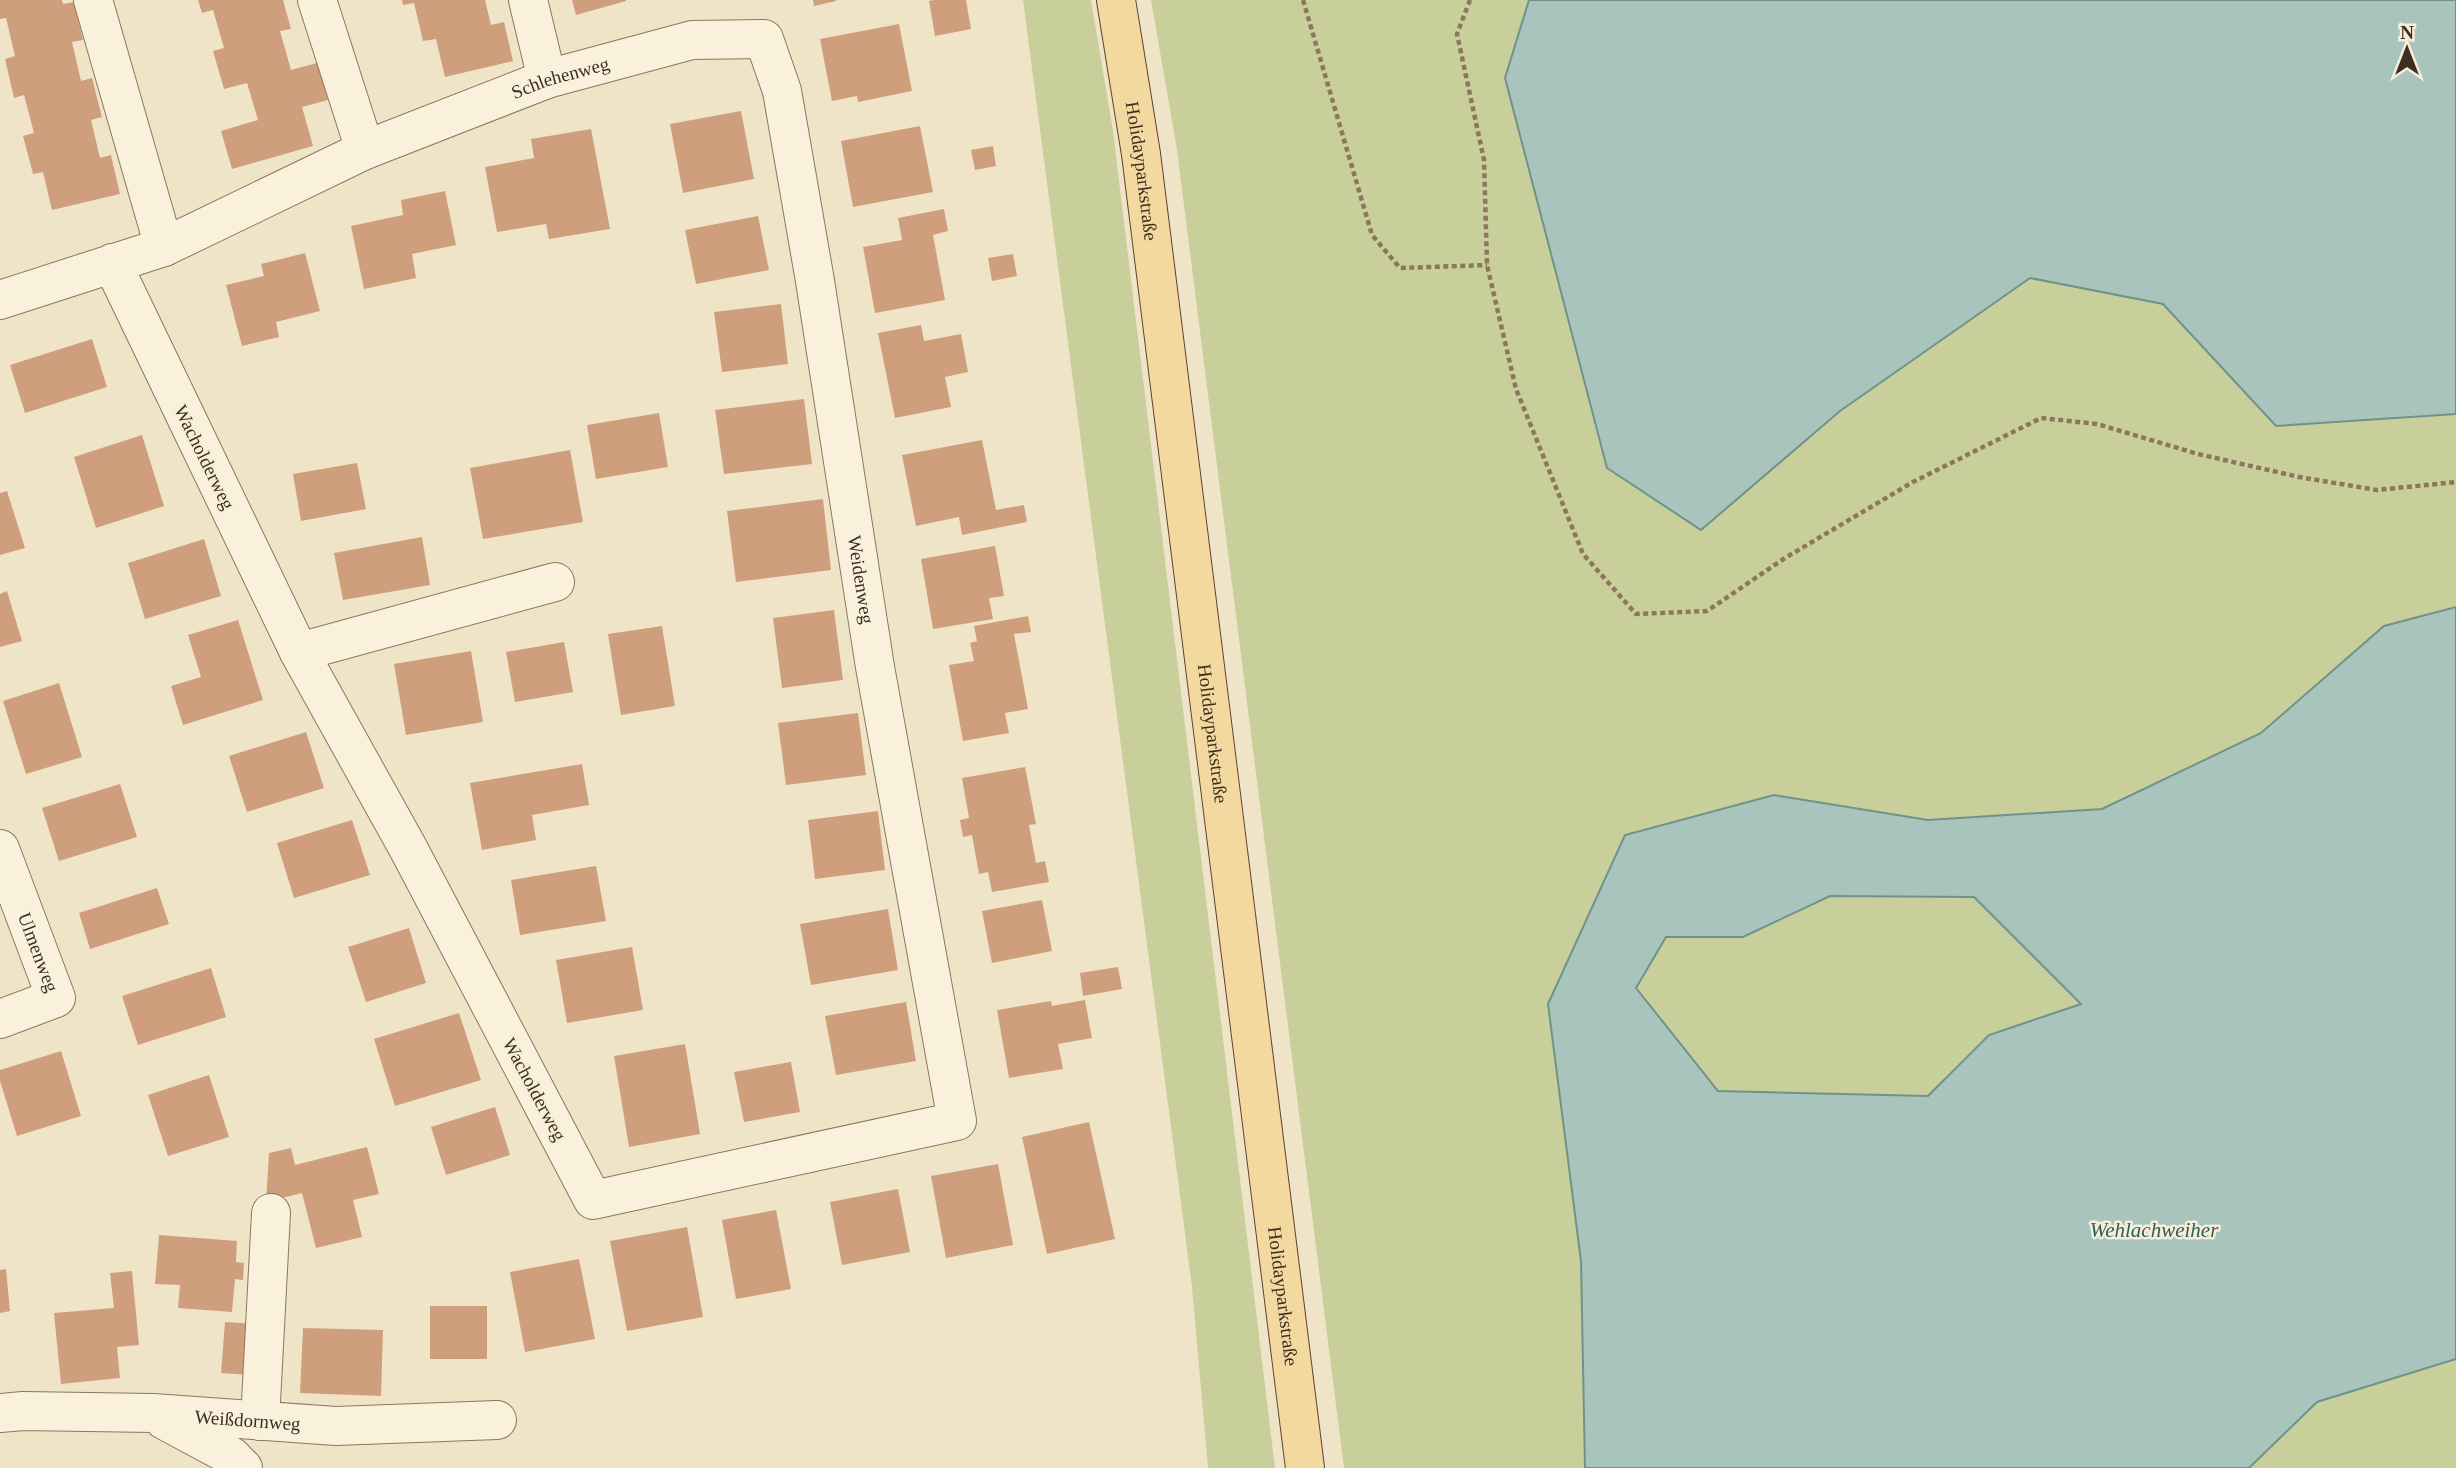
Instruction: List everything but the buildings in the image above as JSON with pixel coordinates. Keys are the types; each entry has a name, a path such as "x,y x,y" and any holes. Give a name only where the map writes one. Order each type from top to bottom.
{"main road":[{"name":"Holidayparkstraße","path":"1116,0 1141,153 1305,1468"}],"street":[{"path":"93,0 164,247"},
{"path":"317,0 365,150"},
{"path":"528,0 547,79"},
{"name":"Schlehenweg","path":"0,300 164,247 365,150 547,79 692,40 764,39"},
{"name":"Weidenweg","path":"764,39 782,90 815,281 875,667 957,1121"},
{"name":"Wacholderweg","path":"112,263 299,652 408,848 593,1200 957,1121"},
{"path":"299,652 555,582"},
{"name":"Ulmenweg","path":"0,849 56,998 0,1019"},
{"path":"260,1421 271,1213"},
{"name":"Weißdornweg","path":"0,1413 153,1413 336,1426 497,1420"},
{"path":"153,1413 231,1456 243,1468"}],"path":[{"path":"1303,0 1372,235 1400,268 1486,265"},
{"path":"1470,0 1457,34 1484,160 1486,265 1516,389 1583,554 1636,614 1707,611 1785,558 1913,482 2041,418 2097,424 2198,454 2299,477 2377,490 2456,482"}],"green space":[{"path":"1023,0 1091,0 1113,131 1275,1468 1208,1468 1192,1287"},
{"path":"1151,0 1529,0 1505,78 1701,529 1840,411 2030,278 2163,304 2276,426 2456,414 2456,607 2384,626 2261,733 2102,809 1928,820 1774,795 1625,836 1581,1261 1585,1468 1344,1468 1177,150"},
{"path":"1830,896 1974,896 2081,1004 1989,1035 1928,1096 1718,1091 1635,989 1666,937 1743,937"},
{"path":"2456,1359 2456,1468 2249,1468 2317,1402"}],"water":[{"path":"1529,0 2456,0 2456,414 2276,426 2163,304 2030,278 1840,411 1701,530 1607,468 1505,78"},
{"name":"Wehlachweiher","path":"2456,607 2456,1359 2317,1402 2249,1468 1585,1468 1581,1261 1548,1004 1625,835 1774,795 1928,820 2102,809 2261,733 2384,626","holes":["1830,896 1974,897 2081,1004 1989,1035 1928,1096 1718,1091 1636,988 1666,937 1743,937"]}]}
